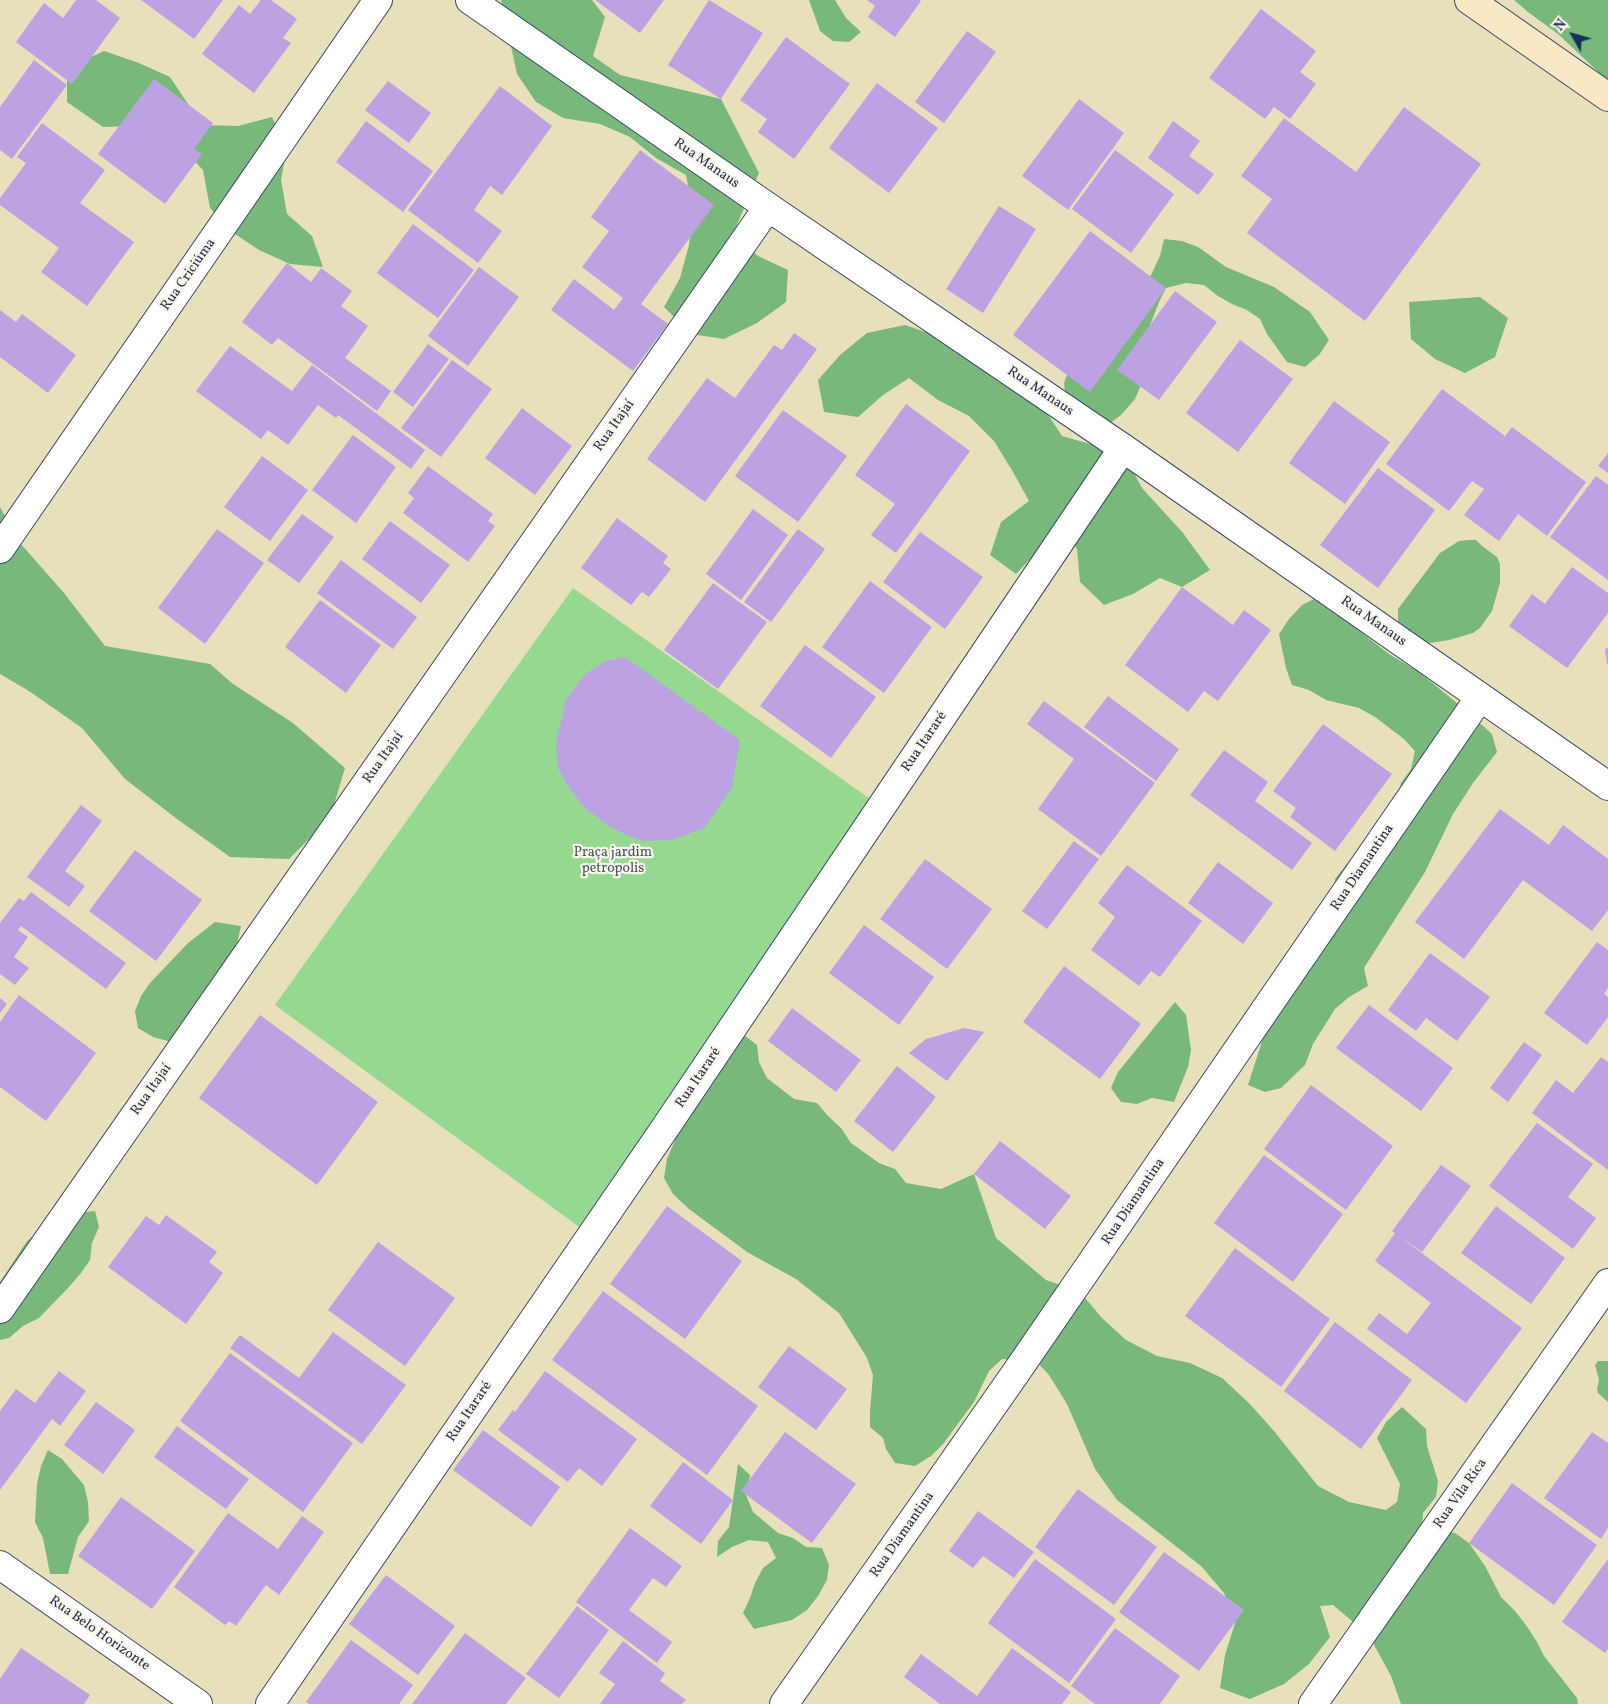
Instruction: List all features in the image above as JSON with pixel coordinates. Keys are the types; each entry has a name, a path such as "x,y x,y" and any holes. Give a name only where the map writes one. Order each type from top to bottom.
{"main road":[{"path":"1469,0 1608,97"}],"street":[{"name":"Rua Criciúma","path":"0,549 378,0"},
{"name":"Rua Manaus","path":"470,0 768,207 1123,448 1608,786"},
{"name":"Rua Itajaí","path":"0,1309 768,207"},
{"name":"Rua Itararé","path":"270,1704 669,1123 1123,448"},
{"name":"Rua Diamantina","path":"784,1704 1015,1374 1480,697"},
{"name":"Rua Vila Rica","path":"1313,1704 1608,1283"},
{"name":"Rua Belo Horizonte","path":"0,1565 198,1704"}],"green space":[{"path":"501,0 592,0 605,17 593,56 620,75 721,99 759,173 733,234 758,256 788,270 786,302 757,323 724,339 691,334 664,307 680,278 689,245 693,211 686,175 656,158 630,137 600,124 563,118 536,102 517,74"},
{"path":"809,0 835,0 846,18 861,32 849,42 833,41 820,31"},
{"path":"1514,0 1608,0 1608,81 1558,34"},
{"path":"104,51 139,63 170,77 202,125 238,126 272,117 287,148 281,180 287,214 312,236 323,267 290,264 259,250 232,232 210,208 203,170 180,146 134,126 103,127 67,102 67,68"},
{"path":"1164,239 1182,241 1198,247 1226,267 1274,287 1310,312 1329,340 1319,355 1305,367 1287,362 1267,334 1260,319 1247,310 1218,296 1204,285 1186,283 1166,288 1159,302 1144,341 1143,380 1135,399 1121,415 1109,424 1066,400 1064,383 1071,364 1130,304 1151,275 1160,256"},
{"path":"1480,297 1508,318 1495,357 1465,373 1435,359 1411,339 1409,302"},
{"path":"905,325 937,336 1043,407 1062,436 1094,445 1126,458 1142,488 1183,533 1210,570 1182,587 1160,578 1133,594 1104,605 1080,582 1077,549 1058,521 1040,549 1016,574 990,555 1001,522 1029,501 994,441 969,416 938,400 909,378 883,395 858,417 824,412 818,380 840,355 867,333"},
{"path":"0,507 20,543 64,593 105,646 210,664 233,684 293,723 345,768 330,818 289,859 230,857 125,779 82,728 29,691 0,674"},
{"path":"1476,540 1497,557 1500,564 1500,583 1492,611 1480,628 1473,633 1449,640 1430,643 1420,642 1398,626 1398,609 1440,553 1459,541"},
{"name":"Praça jardim petropolis","path":"573,588 887,811 582,1229 275,1005"},
{"path":"1320,596 1337,606 1348,622 1389,654 1419,672 1463,708 1492,734 1497,752 1473,783 1453,814 1425,872 1364,968 1368,986 1349,997 1335,1009 1313,1044 1305,1065 1281,1088 1265,1092 1248,1085 1265,1032 1334,897 1335,879 1396,801 1401,783 1411,769 1415,751 1404,739 1375,717 1359,708 1326,700 1309,690 1292,685 1286,668 1279,634 1302,605"},
{"path":"215,922 241,926 237,944 175,1043 153,1037 138,1028 135,1011 141,996 150,983 188,943"},
{"path":"1175,1002 1186,1015 1191,1050 1188,1067 1174,1102 1152,1098 1137,1104 1121,1102 1111,1088 1118,1072"},
{"path":"744,1035 757,1045 759,1062 767,1078 794,1099 817,1103 841,1128 851,1143 879,1163 895,1169 906,1183 941,1189 974,1174 996,1238 1046,1280 1080,1292 1102,1318 1126,1340 1157,1356 1190,1363 1222,1378 1249,1403 1274,1431 1318,1486 1349,1502 1386,1510 1397,1502 1400,1484 1377,1438 1386,1422 1402,1407 1426,1429 1427,1446 1438,1481 1436,1497 1423,1513 1422,1529 1455,1533 1469,1543 1485,1566 1501,1597 1526,1625 1544,1656 1577,1698 1578,1704 1401,1704 1391,1676 1373,1643 1359,1627 1333,1605 1320,1606 1330,1637 1309,1664 1284,1684 1250,1699 1220,1688 1225,1655 1235,1623 1224,1593 1201,1566 1117,1500 1095,1469 1067,1404 1049,1375 1036,1361 1002,1359 989,1371 974,1402 943,1444 931,1456 915,1466 895,1463 886,1449 883,1438 870,1427 873,1375 867,1358 839,1313 796,1279 747,1252 689,1209 673,1194 664,1178 667,1159 675,1140 674,1133 730,1046"},
{"path":"95,1211 99,1227 92,1243 90,1260 81,1273 39,1318 23,1326 9,1338 0,1340 0,1282 27,1241 41,1230 76,1213"},
{"path":"1598,1361 1608,1361 1608,1402 1598,1393 1597,1389 1599,1380 1595,1365"},
{"path":"48,1450 62,1459 84,1485 88,1502 89,1521 78,1537 68,1574 50,1574 43,1538 35,1522 37,1484 41,1466"},
{"path":"738,1464 750,1475 746,1495 753,1512 778,1533 793,1538 806,1547 822,1548 829,1565 827,1580 807,1610 792,1620 754,1629 743,1613 763,1568 776,1558 768,1542 749,1540 732,1547 717,1557 718,1541 729,1527"}],"building":[{"path":"76,0 96,0 120,18 72,84 16,42 44,3 63,18"},
{"path":"141,0 223,0 194,39"},
{"path":"261,0 271,0 297,19 283,38 291,43 254,93 202,54 239,5 250,14"},
{"path":"595,0 664,0 640,33"},
{"path":"709,0 763,33 721,99 668,65"},
{"path":"867,0 921,1 895,37 868,17 875,6"},
{"path":"1261,9 1316,51 1300,72 1316,84 1290,119 1274,107 1265,119 1209,78"},
{"path":"967,31 996,52 944,123 915,102"},
{"path":"786,37 850,84 794,159 758,132 767,119 740,100"},
{"path":"34,60 67,85 12,159 0,150 0,107"},
{"path":"154,79 213,123 194,149 202,154 165,204 98,154"},
{"path":"388,81 431,113 409,143 365,110"},
{"path":"877,83 938,128 889,193 829,148"},
{"path":"500,86 552,126 502,195 490,186 474,210 502,231 478,263 408,210"},
{"path":"1079,99 1124,133 1068,210 1022,176"},
{"path":"1404,107 1481,164 1365,321 1247,233 1272,199 1241,176 1284,118 1356,172"},
{"path":"366,121 433,171 403,212 336,162"},
{"path":"1173,121 1200,141 1189,156 1214,174 1198,195 1148,158"},
{"path":"42,123 105,170 80,203 134,242 87,306 41,272 59,248 0,205 0,198 26,163 17,157"},
{"path":"640,150 714,205 641,304 668,324 633,371 551,310 574,279 614,310 623,298 582,267 609,231 591,217"},
{"path":"1115,150 1174,194 1131,253 1072,209"},
{"path":"999,206 1036,229 983,313 946,289"},
{"path":"413,224 474,270 438,318 377,273"},
{"path":"1090,231 1166,288 1090,392 1013,335"},
{"path":"287,263 311,282 321,268 352,291 341,306 368,326 345,358 391,391 377,411 278,338 272,345 242,322"},
{"path":"479,267 519,297 468,366 428,336"},
{"path":"1175,291 1217,322 1159,400 1117,370"},
{"path":"0,310 16,322 22,314 76,355 48,393 0,357"},
{"path":"794,333 817,349 705,502 647,459 707,378 735,398 774,345 782,350"},
{"path":"1240,340 1293,379 1238,452 1186,413"},
{"path":"428,344 449,359 413,407 393,392"},
{"path":"230,346 292,391 312,365 425,450 411,469 338,415 336,418 318,405 288,445 268,430 261,439 196,391"},
{"path":"452,360 492,389 441,457 401,428"},
{"path":"1442,389 1505,436 1492,454 1512,427 1586,482 1547,536 1518,514 1499,541 1464,515 1484,489 1472,481 1449,511 1386,464"},
{"path":"1334,401 1390,442 1345,504 1289,463"},
{"path":"906,404 970,451 896,553 871,535 895,504 855,475"},
{"path":"522,408 572,446 535,495 485,458"},
{"path":"783,410 847,456 798,522 735,476"},
{"path":"353,435 396,467 356,523 312,490"},
{"path":"1608,453 1608,473 1598,466"},
{"path":"262,456 308,490 270,541 224,507"},
{"path":"428,466 493,514 488,521 495,526 468,562 403,513 414,498 408,493"},
{"path":"1378,468 1435,510 1378,588 1320,545"},
{"path":"1596,476 1608,485 1608,580 1550,537"},
{"path":"753,509 788,535 741,600 706,574"},
{"path":"302,514 334,537 299,583 267,560"},
{"path":"617,518 668,556 663,563 671,569 649,597 642,592 631,605 581,568"},
{"path":"390,521 450,565 421,603 362,559"},
{"path":"217,529 264,563 205,644 158,608"},
{"path":"798,529 825,549 771,622 744,602"},
{"path":"920,532 983,577 945,629 883,582"},
{"path":"341,560 417,617 393,649 317,593"},
{"path":"1572,567 1608,593 1608,613 1567,668 1509,626 1532,594 1545,604"},
{"path":"870,581 932,627 884,693 822,647"},
{"path":"713,583 767,622 718,689 664,650"},
{"path":"1182,587 1233,625 1244,610 1271,630 1218,701 1204,691 1188,712 1125,665"},
{"path":"320,600 381,645 346,693 285,647"},
{"path":"805,645 876,697 831,758 760,706"},
{"path":"1608,648 1608,664 1607,664 1605,649"},
{"path":"625,657 740,740 732,788 704,828 672,840 643,841 626,835 608,825 586,809 570,789 558,768 556,743 566,700 583,676 605,661"},
{"path":"1108,696 1179,749 1156,781 1084,727"},
{"path":"1044,701 1155,783 1101,856 1038,809 1074,759 1027,724"},
{"path":"1323,724 1392,774 1335,851 1290,817 1296,808 1273,791"},
{"path":"1224,750 1268,782 1255,801 1312,843 1292,870 1190,795"},
{"path":"81,805 102,821 65,871 85,886 69,907 27,877"},
{"path":"1500,809 1549,845 1563,825 1608,859 1608,910 1592,931 1523,880 1464,959 1415,922"},
{"path":"1074,841 1099,859 1047,929 1022,911"},
{"path":"135,850 202,900 156,961 89,911"},
{"path":"925,859 992,909 947,969 880,919"},
{"path":"1218,862 1273,903 1243,944 1188,903"},
{"path":"1127,865 1202,921 1160,977 1151,971 1139,986 1091,950 1115,917 1098,903"},
{"path":"31,892 126,963 106,989 21,926 18,930 28,937 14,957 29,968 15,985 0,974 0,923 19,898 24,901"},
{"path":"864,925 934,977 899,1025 829,973"},
{"path":"1597,942 1608,950 1608,988 1604,994 1608,997 1608,1017 1587,1045 1544,1013"},
{"path":"1430,953 1490,997 1457,1041 1426,1018 1416,1031 1388,1010"},
{"path":"1064,966 1141,1024 1100,1079 1023,1022"},
{"path":"19,995 96,1053 46,1121 0,1087 0,1022"},
{"path":"0,998 7,1004 0,1013"},
{"path":"1369,1005 1453,1068 1421,1111 1336,1048"},
{"path":"792,1008 861,1060 836,1092 768,1041"},
{"path":"260,1015 378,1102 317,1185 199,1098"},
{"path":"964,1028 984,1032 947,1081 909,1053 926,1039"},
{"path":"1524,1042 1542,1055 1508,1102 1490,1088"},
{"path":"1601,1057 1608,1062 1608,1170 1532,1113 1556,1080 1573,1093"},
{"path":"897,1066 936,1097 893,1152 854,1121"},
{"path":"1311,1085 1393,1146 1346,1210 1264,1149"},
{"path":"1537,1123 1593,1164 1568,1197 1596,1218 1573,1249 1489,1186"},
{"path":"1000,1141 1071,1196 1045,1229 974,1174"},
{"path":"1264,1155 1343,1214 1293,1282 1214,1223"},
{"path":"1441,1165 1471,1186 1422,1252 1392,1231"},
{"path":"667,1206 742,1261 685,1339 610,1284"},
{"path":"1496,1206 1565,1258 1531,1304 1461,1253"},
{"path":"166,1215 217,1252 209,1262 223,1273 186,1324 108,1267 146,1216 159,1225"},
{"path":"1395,1233 1522,1328 1466,1403 1367,1329 1379,1313 1407,1334 1431,1303 1375,1261"},
{"path":"378,1242 455,1298 405,1366 328,1310"},
{"path":"1235,1248 1330,1319 1281,1387 1185,1316"},
{"path":"603,1291 758,1406 707,1475 552,1360"},
{"path":"1335,1322 1412,1380 1361,1449 1284,1391"},
{"path":"333,1332 406,1385 362,1444 230,1348 240,1335 299,1378"},
{"path":"789,1346 847,1389 816,1430 758,1387"},
{"path":"230,1353 353,1443 303,1512 180,1421"},
{"path":"59,1371 86,1391 60,1426 52,1419 0,1490 0,1411 16,1389 35,1403"},
{"path":"545,1371 637,1439 602,1486 579,1468 568,1482 498,1430 513,1410 515,1412"},
{"path":"96,1402 135,1430 103,1474 64,1445"},
{"path":"177,1426 249,1479 226,1509 154,1457"},
{"path":"483,1430 560,1487 531,1527 453,1470"},
{"path":"785,1432 856,1484 812,1543 741,1491"},
{"path":"1592,1432 1608,1443 1608,1528 1601,1539 1544,1498"},
{"path":"683,1462 733,1500 701,1544 650,1506"},
{"path":"1512,1483 1597,1545 1554,1605 1469,1543"},
{"path":"1078,1489 1157,1547 1114,1605 1035,1547"},
{"path":"121,1497 195,1551 152,1609 78,1556"},
{"path":"978,1511 1034,1552 1014,1578 983,1556 973,1568 949,1551"},
{"path":"228,1513 278,1549 302,1516 324,1532 279,1595 266,1585 236,1626 229,1621 225,1625 174,1587"},
{"path":"630,1528 682,1566 666,1587 653,1578 629,1610 672,1642 657,1663 576,1602"},
{"path":"1164,1552 1244,1610 1199,1671 1119,1612"},
{"path":"1035,1559 1116,1619 1069,1683 988,1623"},
{"path":"1608,1559 1608,1649 1605,1653 1562,1622"},
{"path":"386,1575 455,1626 418,1675 349,1624"},
{"path":"577,1606 609,1630 559,1698 526,1674"},
{"path":"1115,1628 1180,1676 1160,1704 1095,1704 1071,1686"},
{"path":"465,1633 526,1678 506,1704 412,1704"},
{"path":"351,1640 413,1685 399,1704 309,1704 306,1702"},
{"path":"623,1641 665,1673 660,1681 686,1700 682,1704 600,1704 615,1684 599,1673"},
{"path":"21,1648 90,1695 84,1704 0,1704 0,1679"},
{"path":"1012,1648 1071,1692 1062,1704 940,1704 904,1677 921,1654 977,1696"}]}
